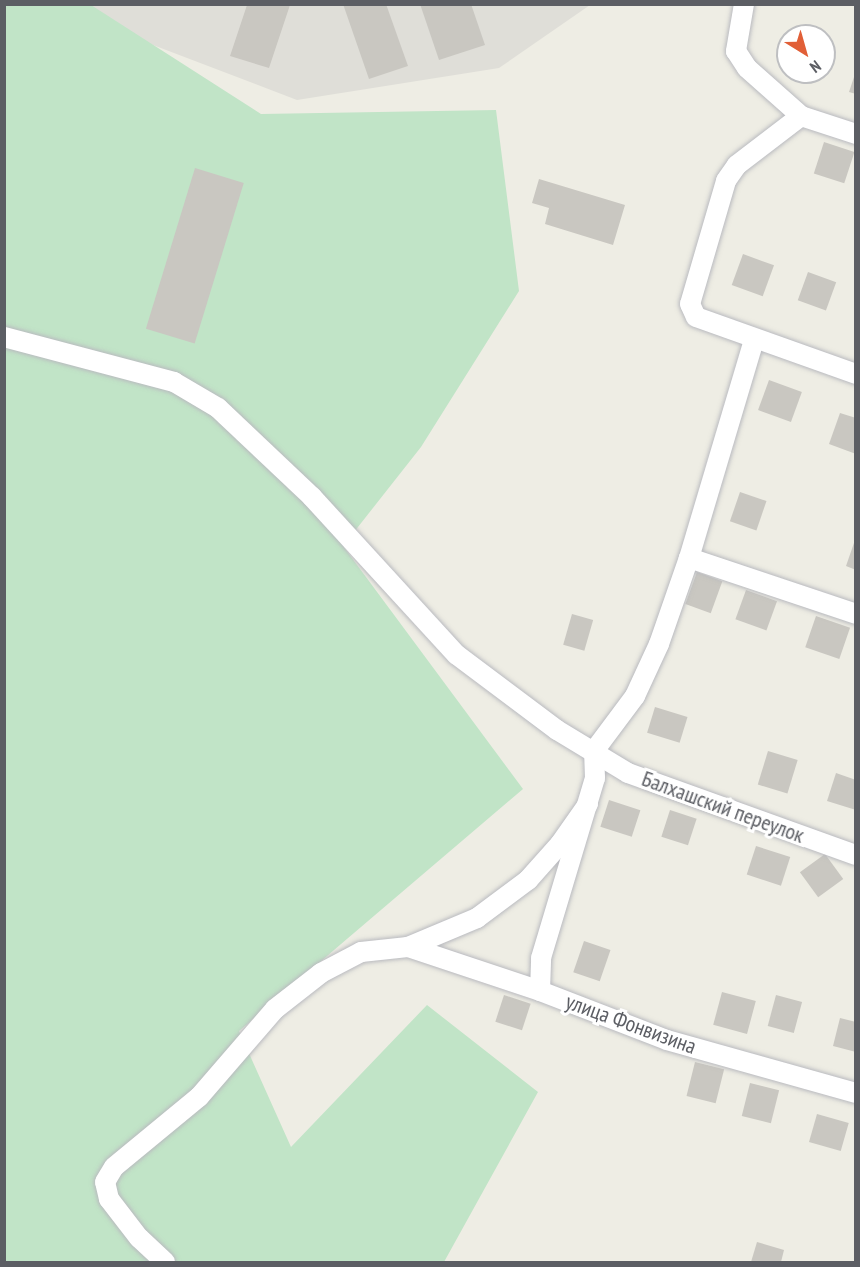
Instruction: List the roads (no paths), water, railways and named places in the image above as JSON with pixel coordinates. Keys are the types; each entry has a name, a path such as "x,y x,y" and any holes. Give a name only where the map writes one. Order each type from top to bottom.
{"street":[{"path":"744,4 736,51 747,68 801,116 855,134"},
{"path":"801,116 737,165 726,181 690,304 696,317 754,340 855,374"},
{"name":"Балхашский переулок","path":"4,337 174,382 218,408 312,497 457,655 557,730 628,773 855,855"},
{"path":"540,991 541,957 595,778 594,751 635,696 689,558 754,340"},
{"path":"689,558 855,614"},
{"path":"165,1263 140,1238 110,1199 105,1182 114,1167 199,1097 275,1009 321,973 361,952 408,947 477,918 528,880 560,844 588,804"},
{"name":"улица Фонвизина","path":"408,947 540,991 667,1040 855,1093"}]}
